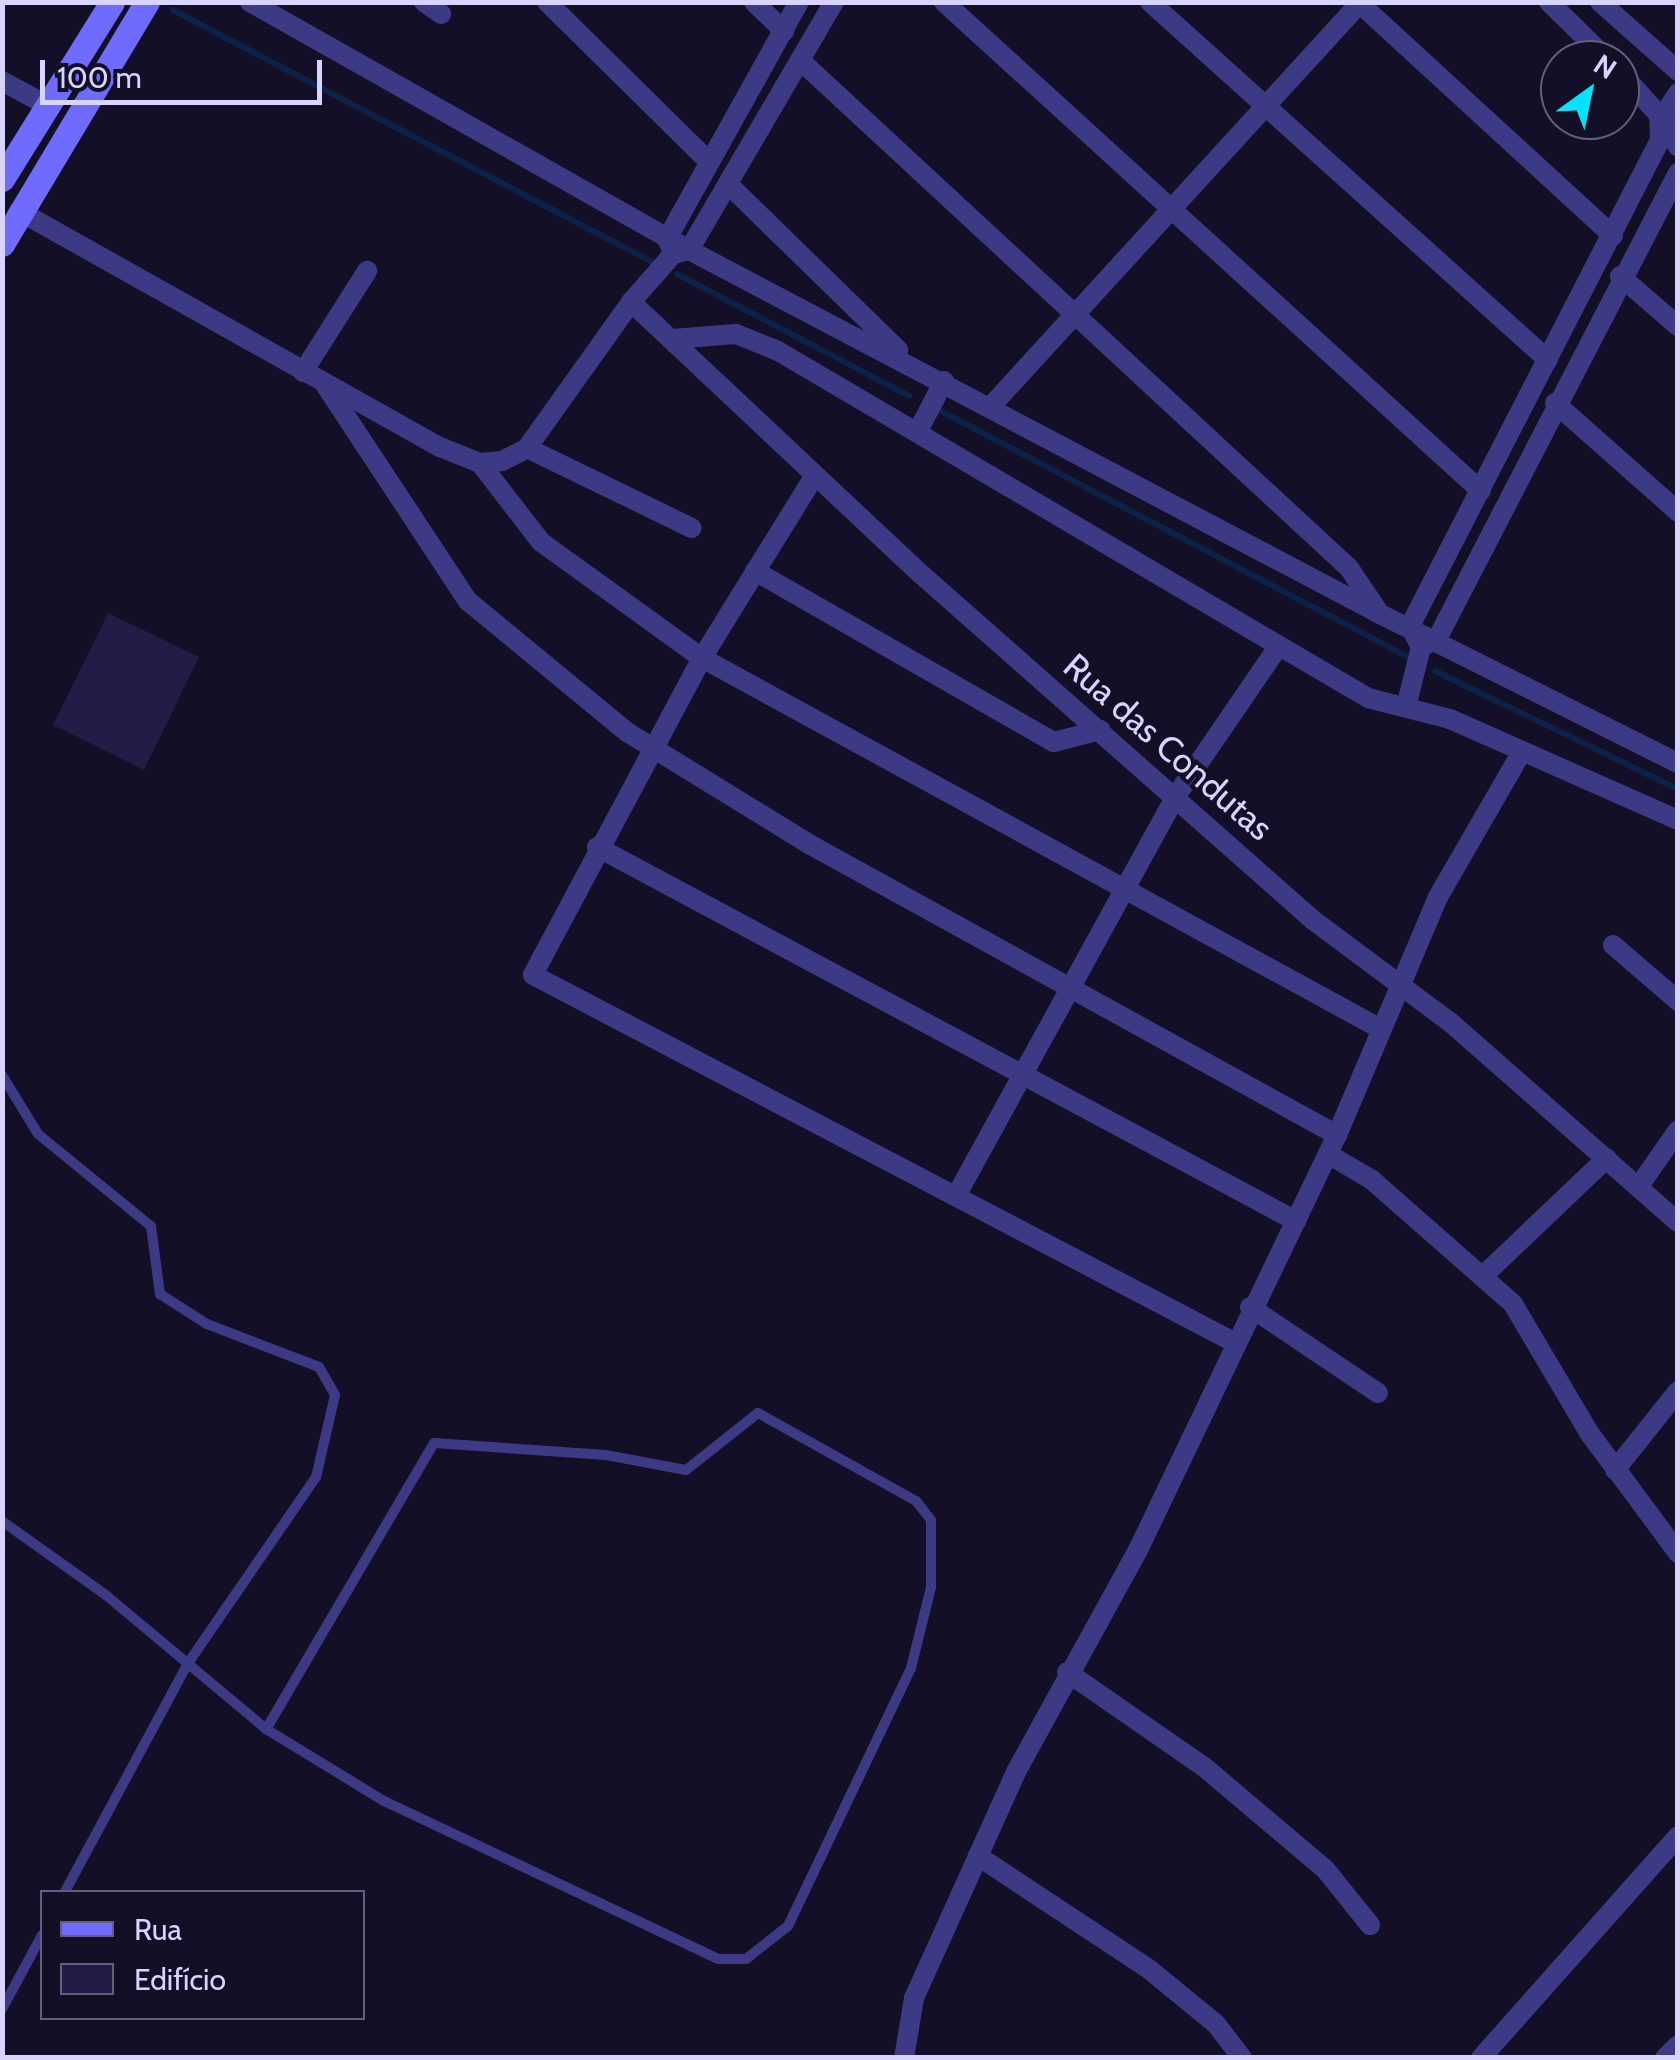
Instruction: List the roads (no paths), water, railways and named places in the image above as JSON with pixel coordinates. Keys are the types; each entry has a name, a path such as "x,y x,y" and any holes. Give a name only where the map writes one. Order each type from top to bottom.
{"main road":[{"path":"2,179 112,2"},
{"path":"2,244 147,2"}],"street":[{"path":"250,2 676,248 992,404 1380,614 1410,626 1429,643 1678,764"},
{"path":"547,2 709,162"},
{"path":"754,2 784,30"},
{"path":"676,248 709,162 800,2"},
{"path":"480,464 527,448 631,302 728,184 834,2"},
{"path":"944,2 1168,212 1481,491"},
{"path":"1150,2 1548,360"},
{"path":"1549,2 1588,40"},
{"path":"1600,2 1678,71"},
{"path":"992,404 1358,3 1613,236"},
{"path":"802,62 1078,311 1350,568 1380,614"},
{"path":"2,81 48,106"},
{"path":"1410,626 1613,236 1678,93"},
{"path":"1640,97 1678,146"},
{"path":"1406,707 1415,670 1620,276 1678,173"},
{"path":"728,184 912,364"},
{"path":"19,211 326,386 480,464 541,542 702,658 1379,1028"},
{"path":"303,372 367,272"},
{"path":"1620,276 1678,326"},
{"name":"Rua das Condutas","path":"631,302 816,474 1313,920 1397,982 1678,1222"},
{"path":"672,339 736,334 919,428 1276,650 1368,698 1406,707 1678,820"},
{"path":"919,428 944,380"},
{"path":"326,386 344,424 407,501 477,611 651,749 928,911 1071,983 1332,1145 1485,1274 1539,1341 1615,1470 1678,1554"},
{"path":"1554,403 1678,512"},
{"path":"527,448 692,528"},
{"path":"816,474 702,658 597,847 533,975 1232,1341"},
{"path":"755,570 1054,742 1100,730"},
{"path":"956,1196 1176,796 1276,650"},
{"path":"904,2058 914,1998 978,1856 1068,1672 1138,1548 1232,1341 1296,1222 1332,1145 1397,982 1521,753"},
{"path":"597,847 1296,1222"},
{"path":"1613,945 1678,1001"},
{"path":"1639,1186 1678,1130"},
{"path":"1485,1274 1606,1158"},
{"path":"1250,1307 1378,1393"},
{"path":"1615,1470 1678,1392"},
{"path":"1068,1672 1203,1766 1325,1869 1370,1924"},
{"path":"1481,2058 1678,1836"},
{"path":"978,1856 1150,1970 1216,2024 1242,2058"},
{"path":"1665,2058 1678,2045"}],"lane":[{"path":"2,1075 38,1134 151,1226 160,1294 330,1378 336,1411 316,1477 188,1665 66,1890"},
{"path":"2,1521 266,1729 384,1801 549,1884 718,1959 746,1958 788,1926 911,1668 931,1587 931,1520 916,1501 758,1414 698,1464 672,1471 606,1455 434,1442 266,1729"},
{"path":"2,2009 40,1939"}],"waterway":[{"path":"173,10 652,262"},
{"path":"677,274 909,396"},
{"path":"939,410 1410,658"},
{"path":"1435,671 1678,789"}]}
